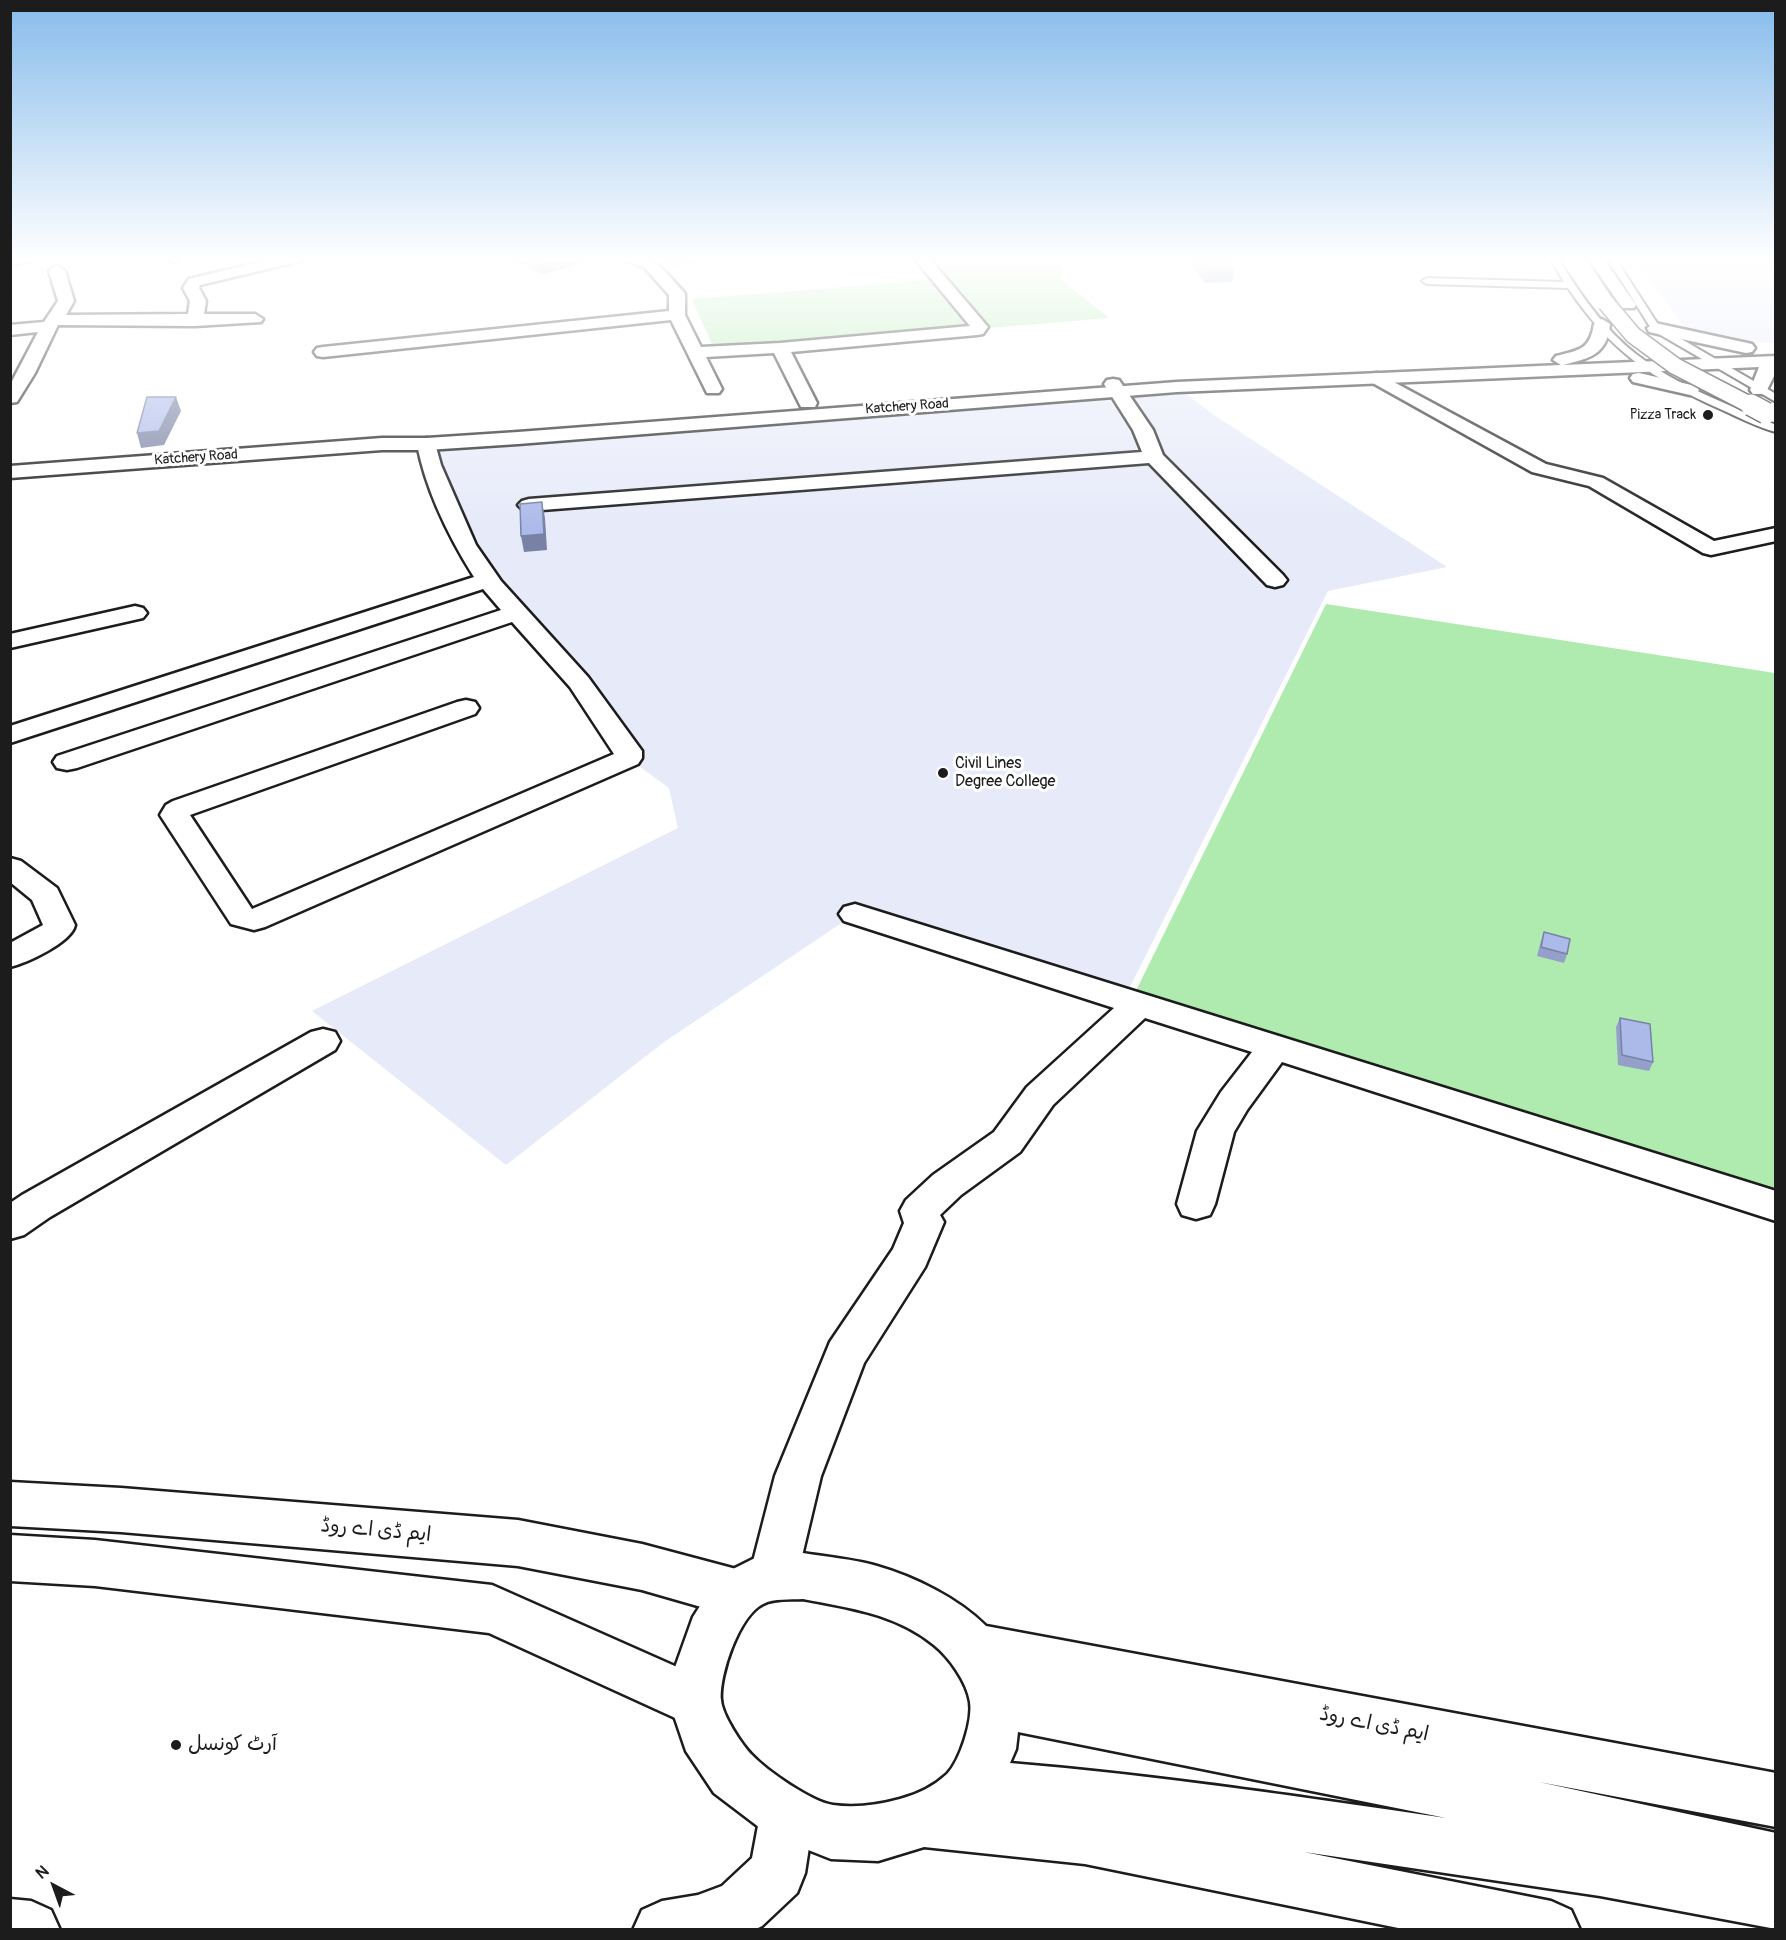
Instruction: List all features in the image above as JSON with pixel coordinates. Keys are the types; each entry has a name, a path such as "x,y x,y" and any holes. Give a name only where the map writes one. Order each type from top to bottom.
{"street":[{"path":"10,398 25,380 40,349"},
{"path":"323,352 355,349"},
{"path":"478,349 481,353 516,349"},
{"path":"695,349 713,389"},
{"path":"697,352 769,349"},
{"path":"780,349 808,403"},
{"path":"1562,360 1583,354 1592,349"},
{"path":"1651,349 1675,366 1774,412"},
{"path":"1676,349 1774,412"},
{"path":"1740,349 1775,358 1765,371 1759,390"},
{"name":"Katchery Road","path":"10,472 382,444 427,444 516,432 728,415 1203,382 1695,352 1775,358"},
{"name":"Katchery Road","path":"1203,382 1377,378 1775,358"},
{"path":"1586,369 1690,390"},
{"path":"1377,378 1539,468 1596,482 1711,549 1776,534"},
{"path":"1116,388 1143,430 1154,457 1275,580"},
{"name":"Katchery Road","path":"728,415 808,403 911,402"},
{"name":"Katchery Road","path":"382,444 434,433 516,432"},
{"path":"427,444 431,465 465,545 488,580 515,613 579,682 628,751 628,758 254,920 242,917 175,815 176,811 183,807 466,708"},
{"path":"529,505 1154,457"},
{"path":"10,735 488,580"},
{"path":"10,641 135,613"},
{"path":"67,762 515,613"},
{"path":"10,867 46,895 59,925 58,930 51,935 10,957"},
{"path":"855,914 1776,1206"},
{"path":"973,1649 996,1702 990,1749 968,1791 947,1808 924,1820 878,1833 831,1832 787,1815 733,1774 705,1732 694,1701 698,1673 711,1635 755,1585 845,1355 911,1256 924,1222 920,1211 946,1185 1007,1142 1040,1096 1138,1005"},
{"path":"10,1224 36,1206 323,1041"},
{"path":"1196,1204 1216,1131 1234,1101 1274,1048"},
{"name":"ایم ڈی اے روڈ","path":"10,1504 122,1510 518,1543 642,1568 755,1585 803,1576 876,1589 928,1612 953,1628 973,1649 1776,1800"},
{"path":"10,1558 95,1563 492,1609 694,1701"},
{"path":"996,1702 1594,1820 1776,1861"},
{"path":"968,1791 1005,1790 1079,1796 1238,1815 1542,1859 1776,1901"},
{"path":"662,1929 698,1924 742,1906 777,1873 787,1815"},
{"path":"924,1820 1085,1836 1551,1929"},
{"path":"10,1928 31,1929"}],"lane":[{"path":"1624,349 1690,390 1774,412"},
{"path":"1689,349 1759,390 1774,412"}],"shaded area":[{"name":"Civil Lines Degree College","path":"1177,387 1214,415 1447,567 1328,591 1123,1001 855,914 664,1042 506,1165 312,1011 678,828 669,788 628,758 492,586 427,444"}],"green space":[{"path":"714,349 744,349 715,351"},
{"path":"1326,604 1775,673 1775,1205 1127,1009"}],"building":[{"path":"147,397 176,397 159,431 137,433"},
{"path":"542,502 544,534 521,536 520,504"},
{"path":"1544,932 1570,939 1567,954 1541,947"},
{"path":"1620,1018 1650,1024 1653,1062 1622,1055"}],"place":[{"name":"Pizza Track","path":"1708,415"},
{"name":"Civil Lines Degree College","path":"943,773"},
{"name":"آرٹ کونسل","path":"176,1745"}]}
